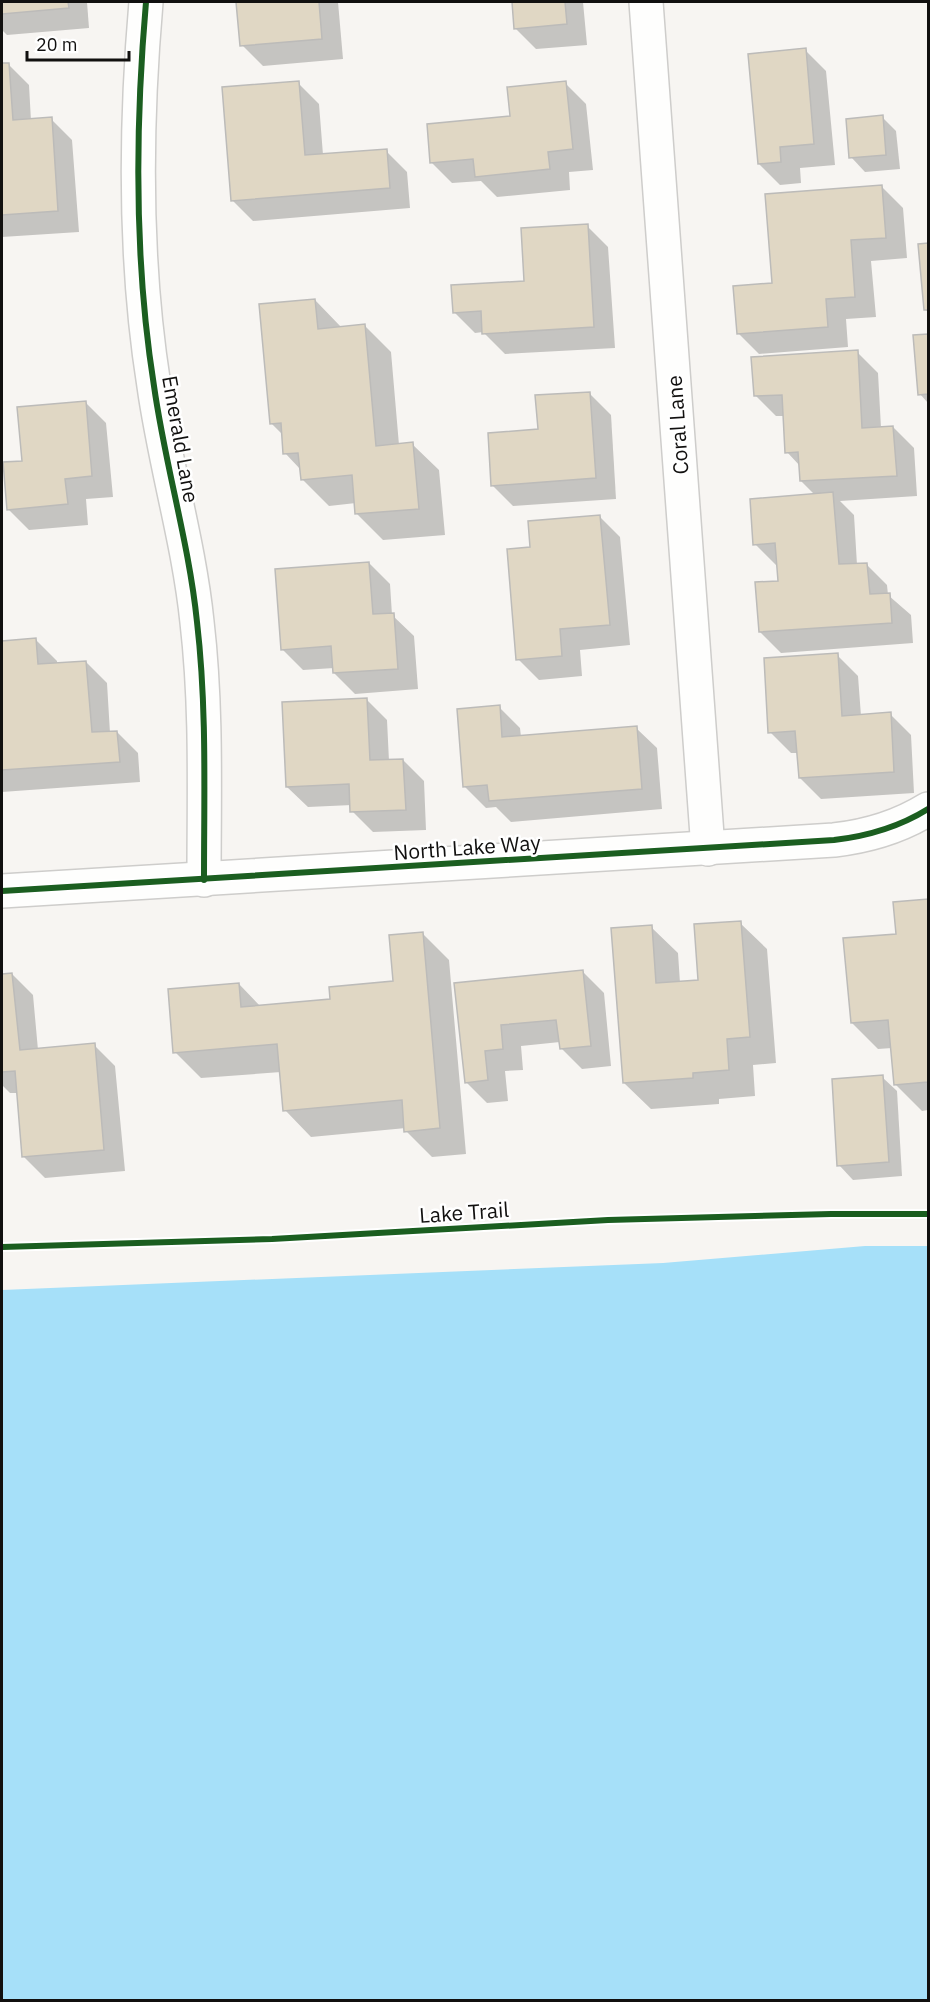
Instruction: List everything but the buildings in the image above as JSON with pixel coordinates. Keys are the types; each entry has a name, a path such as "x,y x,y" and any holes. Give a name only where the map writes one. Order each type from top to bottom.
{"street":[{"name":"Emerald Lane","path":"146,2 140,93 143,291 157,407 197,619 204,735 204,880"},
{"name":"Coral Lane","path":"646,2 708,849"},
{"name":"North Lake Way","path":"2,891 834,840 868,835 904,823 928,809"}],"water":[{"path":"865,1246 928,1246 928,2000 2,2000 2,1290 663,1263"}],"cycle path":[{"path":"146,2 138,146 143,291 147,339 159,416 188,563 197,622 204,719 204,880"},
{"path":"2,891 834,840 883,830 928,809"},
{"name":"Lake Trail","path":"2,1247 272,1239 608,1220 831,1214 928,1214"}]}
